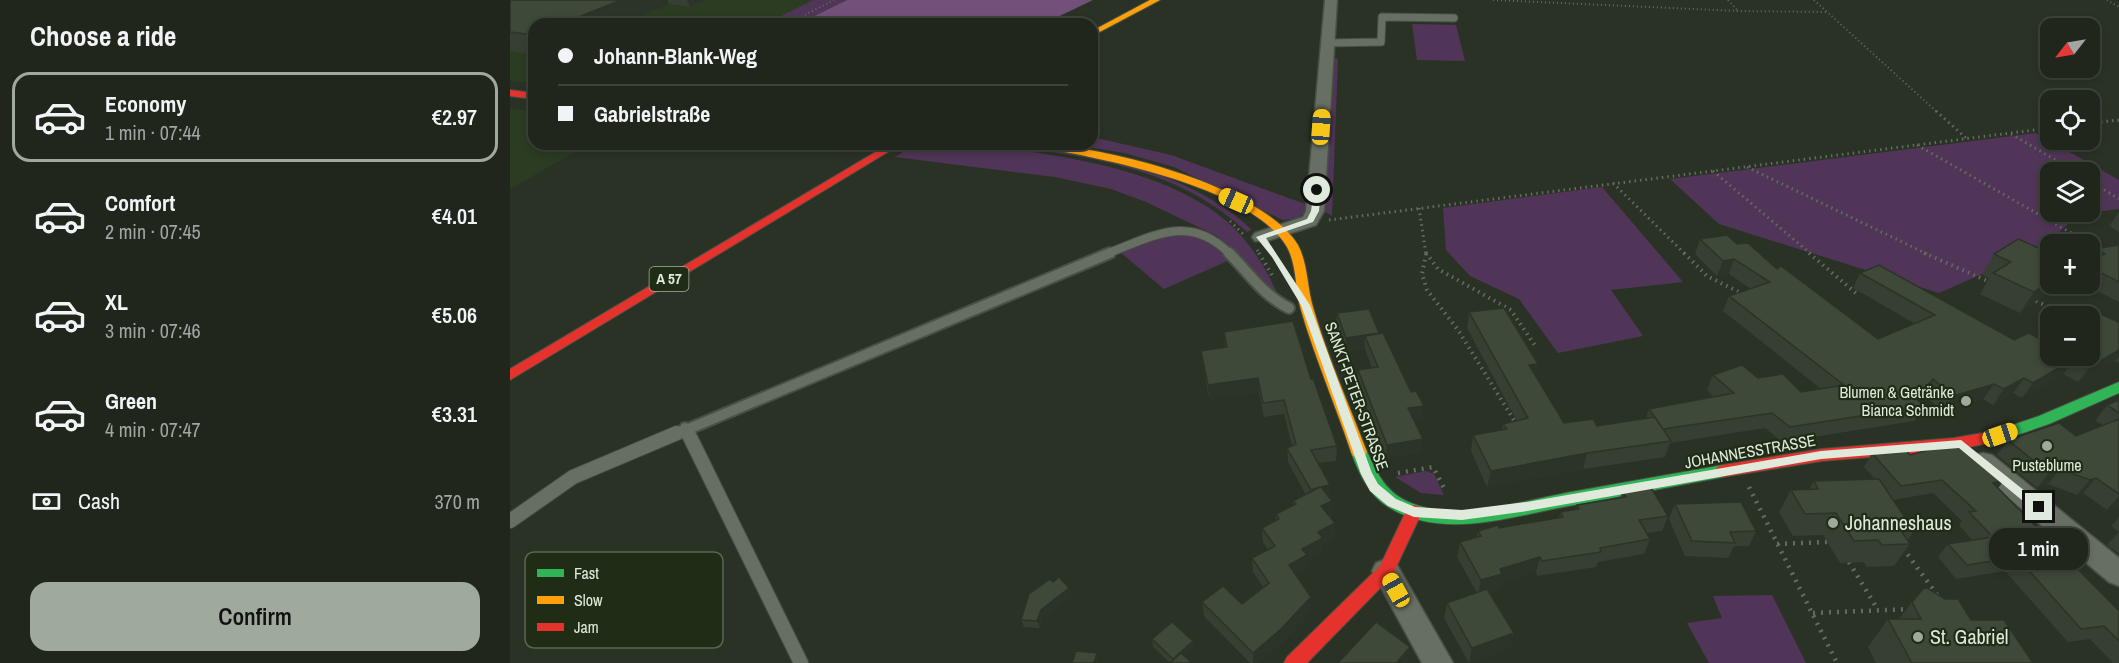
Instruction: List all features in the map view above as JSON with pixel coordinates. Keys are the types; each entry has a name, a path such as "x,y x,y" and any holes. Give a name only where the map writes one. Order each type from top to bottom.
{"main road":[{"path":"1098,18 1134,0"},
{"path":"1098,31 1156,0"},
{"path":"510,93 528,95"},
{"name":"A 57","path":"510,375 886,150"},
{"name":"SANKT-PETER-STRASSE","path":"1056,150 1131,160 1199,184 1236,201 1281,230 1293,247 1306,305 1366,474 1374,488 1392,503 1414,512"},
{"name":"SANKT-PETER-STRASSE","path":"1199,184 1259,243"},
{"name":"SANKT-PETER-STRASSE","path":"1287,273 1306,305"},
{"name":"JOHANNESSTRASSE","path":"1414,512 1462,515 1845,452 1961,444 2000,435 2047,419 2119,387"},
{"path":"1294,663 1386,571 1414,512"}],"street":[{"path":"1259,243 1281,230 1310,220 1315,211 1331,0"},
{"path":"1961,444 2119,574"},
{"path":"1386,571 1438,663"}],"lane":[{"path":"1327,43 1381,42 1382,17 1454,18"},
{"path":"510,521 573,477 685,428 1086,262 1171,230 1183,228 1210,238 1238,260 1277,304 1289,308"},
{"path":"685,428 801,663"}],"path":[{"path":"799,18 834,0"},
{"path":"1493,0 1738,11 1828,12"},
{"path":"1728,0 1738,11"},
{"path":"1814,0 1967,139"},
{"path":"2107,0 2119,8"},
{"path":"2100,122 2119,120"},
{"path":"1310,220 2040,129"},
{"path":"2010,133 2059,162"},
{"path":"1916,145 2106,253"},
{"path":"1747,166 1924,253 1996,284"},
{"path":"1713,171 1858,295"},
{"path":"1613,183 1707,276 1754,299"},
{"path":"2100,187 2119,199"},
{"path":"1419,208 1426,254 1422,273 1427,290 1458,330 1517,426"},
{"path":"1224,216 1259,243 1289,308"},
{"path":"1426,254 1447,275 1511,310 1536,347"},
{"path":"2036,301 2047,306"},
{"path":"1388,475 1433,467 1449,499"},
{"path":"1740,469 1837,663"},
{"path":"1777,544 1827,542"},
{"path":"1900,544 1940,599"},
{"path":"1849,562 1878,610"},
{"path":"1813,613 1920,609"}],"shaded area":[{"path":"510,0 813,0 777,18 528,18 528,82 510,81"},
{"path":"813,0 847,0 810,18 777,18"},
{"path":"847,0 1093,0 1056,18 810,18"},
{"path":"1412,24 1456,25 1465,61 1417,60"},
{"path":"1331,57 1338,59 1332,216 1322,210"},
{"path":"510,108 528,111 528,150 578,150 510,189"},
{"path":"2036,133 2040,135 2040,150 2066,150 2087,162 2040,162 2040,222 2070,222 2057,234 2040,234 2040,248 1939,293 1719,224 1670,179"},
{"path":"1098,138 1171,155 1305,204 1307,208 1301,216 1283,220 1174,167 1124,153 1098,149"},
{"path":"906,150 1035,152 1121,170 1160,183 1196,200 1225,220 1258,258 1281,302 1217,236 1146,202 1111,189 1055,177 895,157"},
{"path":"1036,150 1058,150 1089,155 1162,176 1196,191 1226,209 1252,230 1247,232 1219,209 1189,191 1157,177 1123,166"},
{"path":"2100,169 2119,180 2119,209 2100,211"},
{"path":"1602,187 1683,282 1611,290 1643,336 1558,353 1519,299 1470,276 1446,250 1443,208"},
{"path":"1173,233 1208,239 1232,259 1164,289 1120,252"},
{"path":"1426,471 1434,474 1444,495 1421,493 1395,477"},
{"path":"1772,595 1806,663 1709,663 1687,623 1722,618 1713,596"}],"building":[{"path":"510,0 621,0 576,18 528,18 528,34 510,32"},
{"path":"1727,235 1737,244 1748,243 1777,269 1781,266 1878,339 1935,315 1860,273 1879,265 2014,340 2029,333 2040,339 2040,366 2062,366 2033,383 2024,378 2004,389 1994,384 1953,396 1933,379 1916,399 1924,406 1790,427 1772,413 1663,429 1649,409 1734,393 1713,375 1742,365 1758,378 1783,374 1801,392 1844,385 1729,296 1770,282 1734,259 1723,261 1700,239"},
{"path":"2018,239 2040,249 2040,288 2034,292 1993,273 2011,262 1994,254"},
{"path":"2119,245 2119,282 2100,272 2100,256 2105,254 2100,251 2100,248"},
{"path":"1504,308 1538,364 1529,365 1564,423 1593,419 1597,426 1655,417 1671,441 1587,453 1491,471 1473,435 1507,429 1503,424 1528,418 1469,312"},
{"path":"1369,309 1379,333 1346,338 1337,313"},
{"path":"2100,314 2119,322 2119,350 2100,361"},
{"path":"1293,321 1311,379 1313,378 1337,446 1311,450 1330,485 1321,487 1332,501 1321,506 1335,523 1318,532 1323,538 1302,549 1307,555 1289,565 1311,597 1281,629 1253,653 1202,602 1223,586 1242,604 1269,583 1252,558 1275,546 1262,528 1279,519 1276,514 1296,504 1293,501 1320,487 1311,490 1287,448 1296,444 1284,400 1263,403 1258,378 1208,385 1201,351 1227,347 1224,332"},
{"path":"1383,333 1411,392 1416,391 1424,406 1408,408 1423,439 1387,445 1358,370 1378,367 1365,336"},
{"path":"2119,400 2119,413 2107,405"},
{"path":"2119,419 2119,494 2096,478 2090,480 2060,469 2049,473 2008,440 2059,423 2076,436"},
{"path":"1964,444 2005,479 1993,483 2119,611 2119,641 2104,626 2081,629 2017,557 1967,565 1948,544 1993,537 1969,512 1976,511 1942,480 1901,486 1872,453 1906,450 1910,455 1943,446"},
{"path":"1879,479 1914,531 1901,531 1910,544 1882,545 1878,540 1854,541 1836,513 1805,514 1791,490 1818,489 1814,481"},
{"path":"1650,486 1668,516 1639,520 1650,539 1600,548 1601,552 1542,561 1540,557 1500,569 1502,574 1481,580 1460,542 1481,536 1478,531 1498,525 1499,528 1563,517 1560,512 1579,509 1577,505 1626,497 1622,491"},
{"path":"1741,502 1756,531 1730,532 1735,543 1692,541 1675,504"},
{"path":"1059,577 1069,588 1041,610 1037,621 1021,620 1029,594 1050,579 1053,582"},
{"path":"1927,588 1945,599 1958,599 1971,620 2004,620 2033,663 1912,663 1888,619 1921,619 1912,602 1923,589"},
{"path":"1487,589 1514,633 1472,648 1447,603"},
{"path":"1172,622 1193,641 1173,659 1152,639"},
{"path":"1376,622 1410,647 1398,661 1401,663 1338,663"},
{"path":"1076,651 1097,653 1094,663 1072,663"},
{"path":"1181,653 1192,663 1170,663"}],"traffic: fast":[{"path":"1994,437 2044,420 2119,387"},
{"path":"1359,452 1370,477 1387,497 1403,507 1423,514 1443,517 1508,512 1723,471"}],"traffic: slow":[{"path":"1098,31 1156,0"},
{"path":"1071,150 1137,164 1212,189 1245,205 1272,223 1294,250 1306,306 1359,452"}],"traffic: jam":[{"path":"510,93 528,95"},
{"path":"510,375 886,150"},
{"path":"1723,471 1822,455 1954,444 1994,437"},
{"path":"1294,663 1386,571 1414,512"}],"place":[{"name":"Blumen & Getränke Bianca Schmidt","path":"1966,401"},
{"name":"Pusteblume","path":"2047,446"},
{"name":"Johanneshaus","path":"1833,523"},
{"name":"St. Gabriel","path":"1918,637"}],"route":[{"path":"1317,190 1315,211 1310,220 1261,237 1276,256 1306,305 1366,474 1374,488 1392,503 1414,512 1462,515 1527,506 1821,455 1897,447 1961,444 2039,507"}]}
